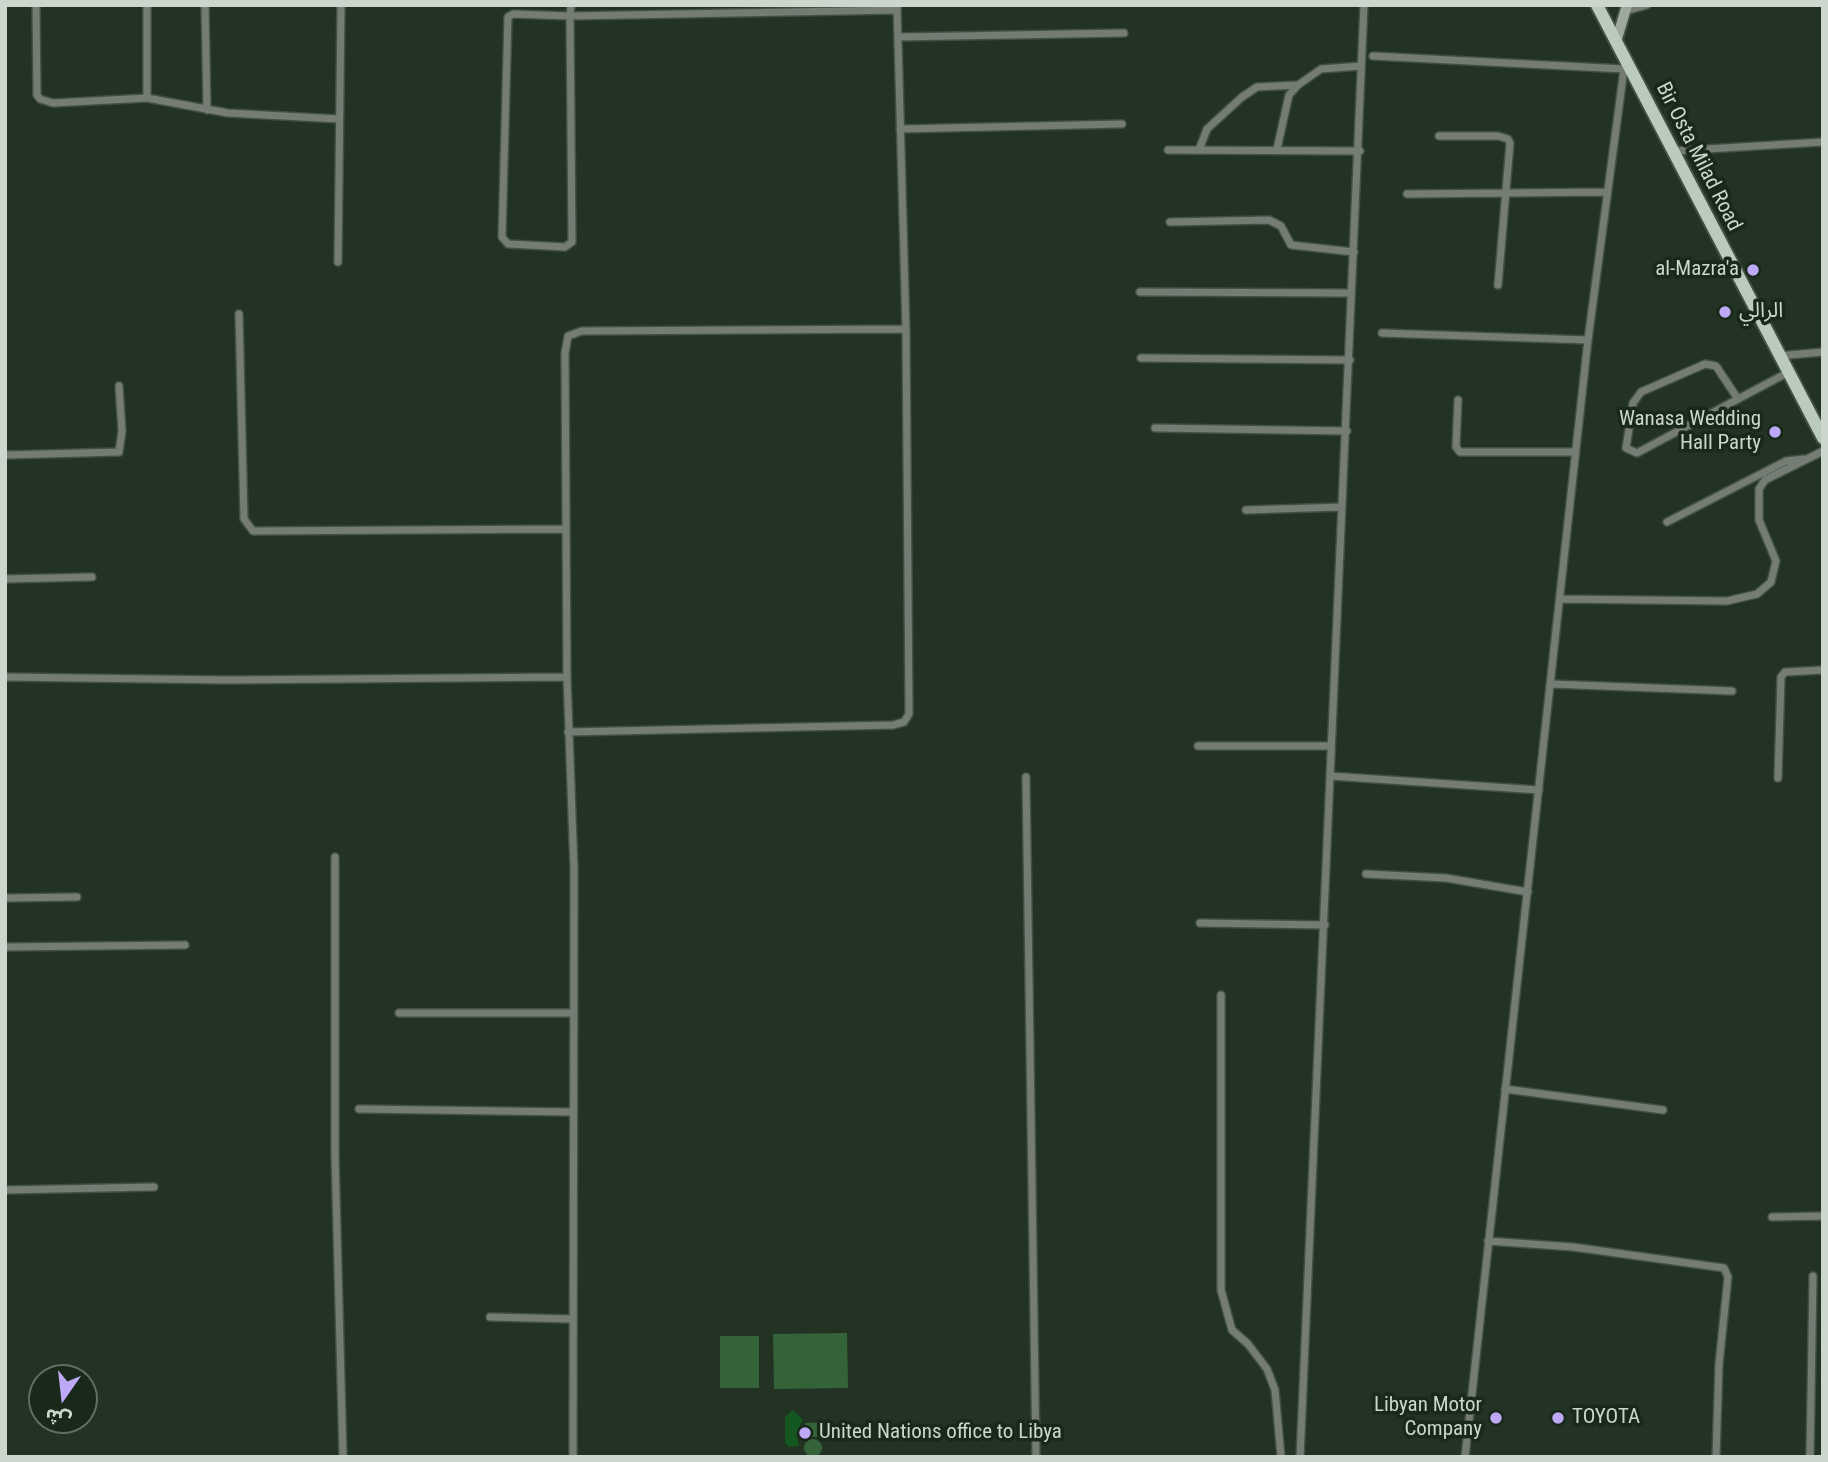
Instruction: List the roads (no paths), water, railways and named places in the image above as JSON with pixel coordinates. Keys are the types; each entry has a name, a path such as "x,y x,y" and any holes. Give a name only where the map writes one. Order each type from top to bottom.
{"main road":[{"name":"Bir Osta Milad Road","path":"1597,5 1626,66 1674,151 1778,356 1823,438"},
{"path":"1616,42 1627,8"}],"street":[{"path":"36,5 37,95 40,99 53,103 147,98 207,110 339,119"},
{"path":"147,5 147,98"},
{"path":"205,5 207,110"},
{"path":"338,262 341,5"},
{"path":"568,732 893,725 904,722 909,711 906,329 897,8 570,16 513,14 506,21 502,237 508,244 565,247 572,242 570,16 570,5"},
{"path":"1300,1457 1351,293 1360,151 1364,5"},
{"path":"1627,8 1647,5"},
{"path":"898,37 1124,33"},
{"path":"1373,56 1626,66 1588,340 1465,1457"},
{"path":"1277,149 1289,95 1298,85 1321,69 1361,66"},
{"path":"1199,149 1207,129 1242,97 1257,88 1298,85"},
{"path":"900,129 1122,124"},
{"path":"1440,136 1508,139 1498,285"},
{"path":"1674,151 1823,142"},
{"path":"1168,150 1360,151"},
{"path":"1407,194 1607,192"},
{"path":"1170,222 1269,220 1280,226 1291,245 1353,252"},
{"path":"1140,292 1351,293"},
{"path":"239,314 244,519 253,531 566,529"},
{"path":"573,1457 573,869 567,677 565,343 574,332 906,329"},
{"path":"1382,333 1588,340"},
{"path":"1778,356 1823,352"},
{"path":"1141,358 1350,360"},
{"path":"1738,399 1716,366 1705,364 1641,392 1633,403 1626,448 1637,453 1787,373"},
{"path":"5,455 119,452 122,431 119,386"},
{"path":"1458,400 1456,447 1461,452 1576,452"},
{"path":"1155,428 1347,431"},
{"path":"1560,599 1727,601 1758,594 1771,582 1776,561 1759,520 1759,489 1765,480 1823,451"},
{"path":"1667,522 1786,461 1805,459"},
{"path":"1246,510 1342,507"},
{"path":"5,579 92,577"},
{"path":"1778,778 1781,677 1785,672 1823,670"},
{"path":"5,677 228,680 567,677"},
{"path":"1551,684 1732,691"},
{"path":"1198,746 1331,746"},
{"path":"1329,776 1539,790"},
{"path":"1026,777 1036,1457"},
{"path":"335,857 335,1155 343,1457"},
{"path":"1366,874 1446,878 1528,892"},
{"path":"5,898 77,897"},
{"path":"1200,923 1325,925"},
{"path":"5,947 185,945"},
{"path":"1221,995 1221,1290 1232,1331 1248,1344 1267,1369 1275,1390 1281,1457"},
{"path":"399,1013 573,1013"},
{"path":"1506,1089 1663,1110"},
{"path":"359,1109 572,1112"},
{"path":"5,1190 154,1187"},
{"path":"1772,1217 1823,1216"},
{"path":"1488,1241 1586,1249 1724,1268 1728,1277 1719,1364 1716,1457"},
{"path":"1810,1457 1813,1276"},
{"path":"490,1317 573,1319"}],"place":[{"name":"al-Mazra'a","path":"1753,270"},
{"name":"الرالي","path":"1725,312"},
{"name":"Wanasa Wedding Hall Party","path":"1775,432"},
{"name":"Libyan Motor Company","path":"1496,1418"},
{"name":"TOYOTA","path":"1558,1418"},
{"name":"United Nations office to Libya","path":"805,1433"}]}
